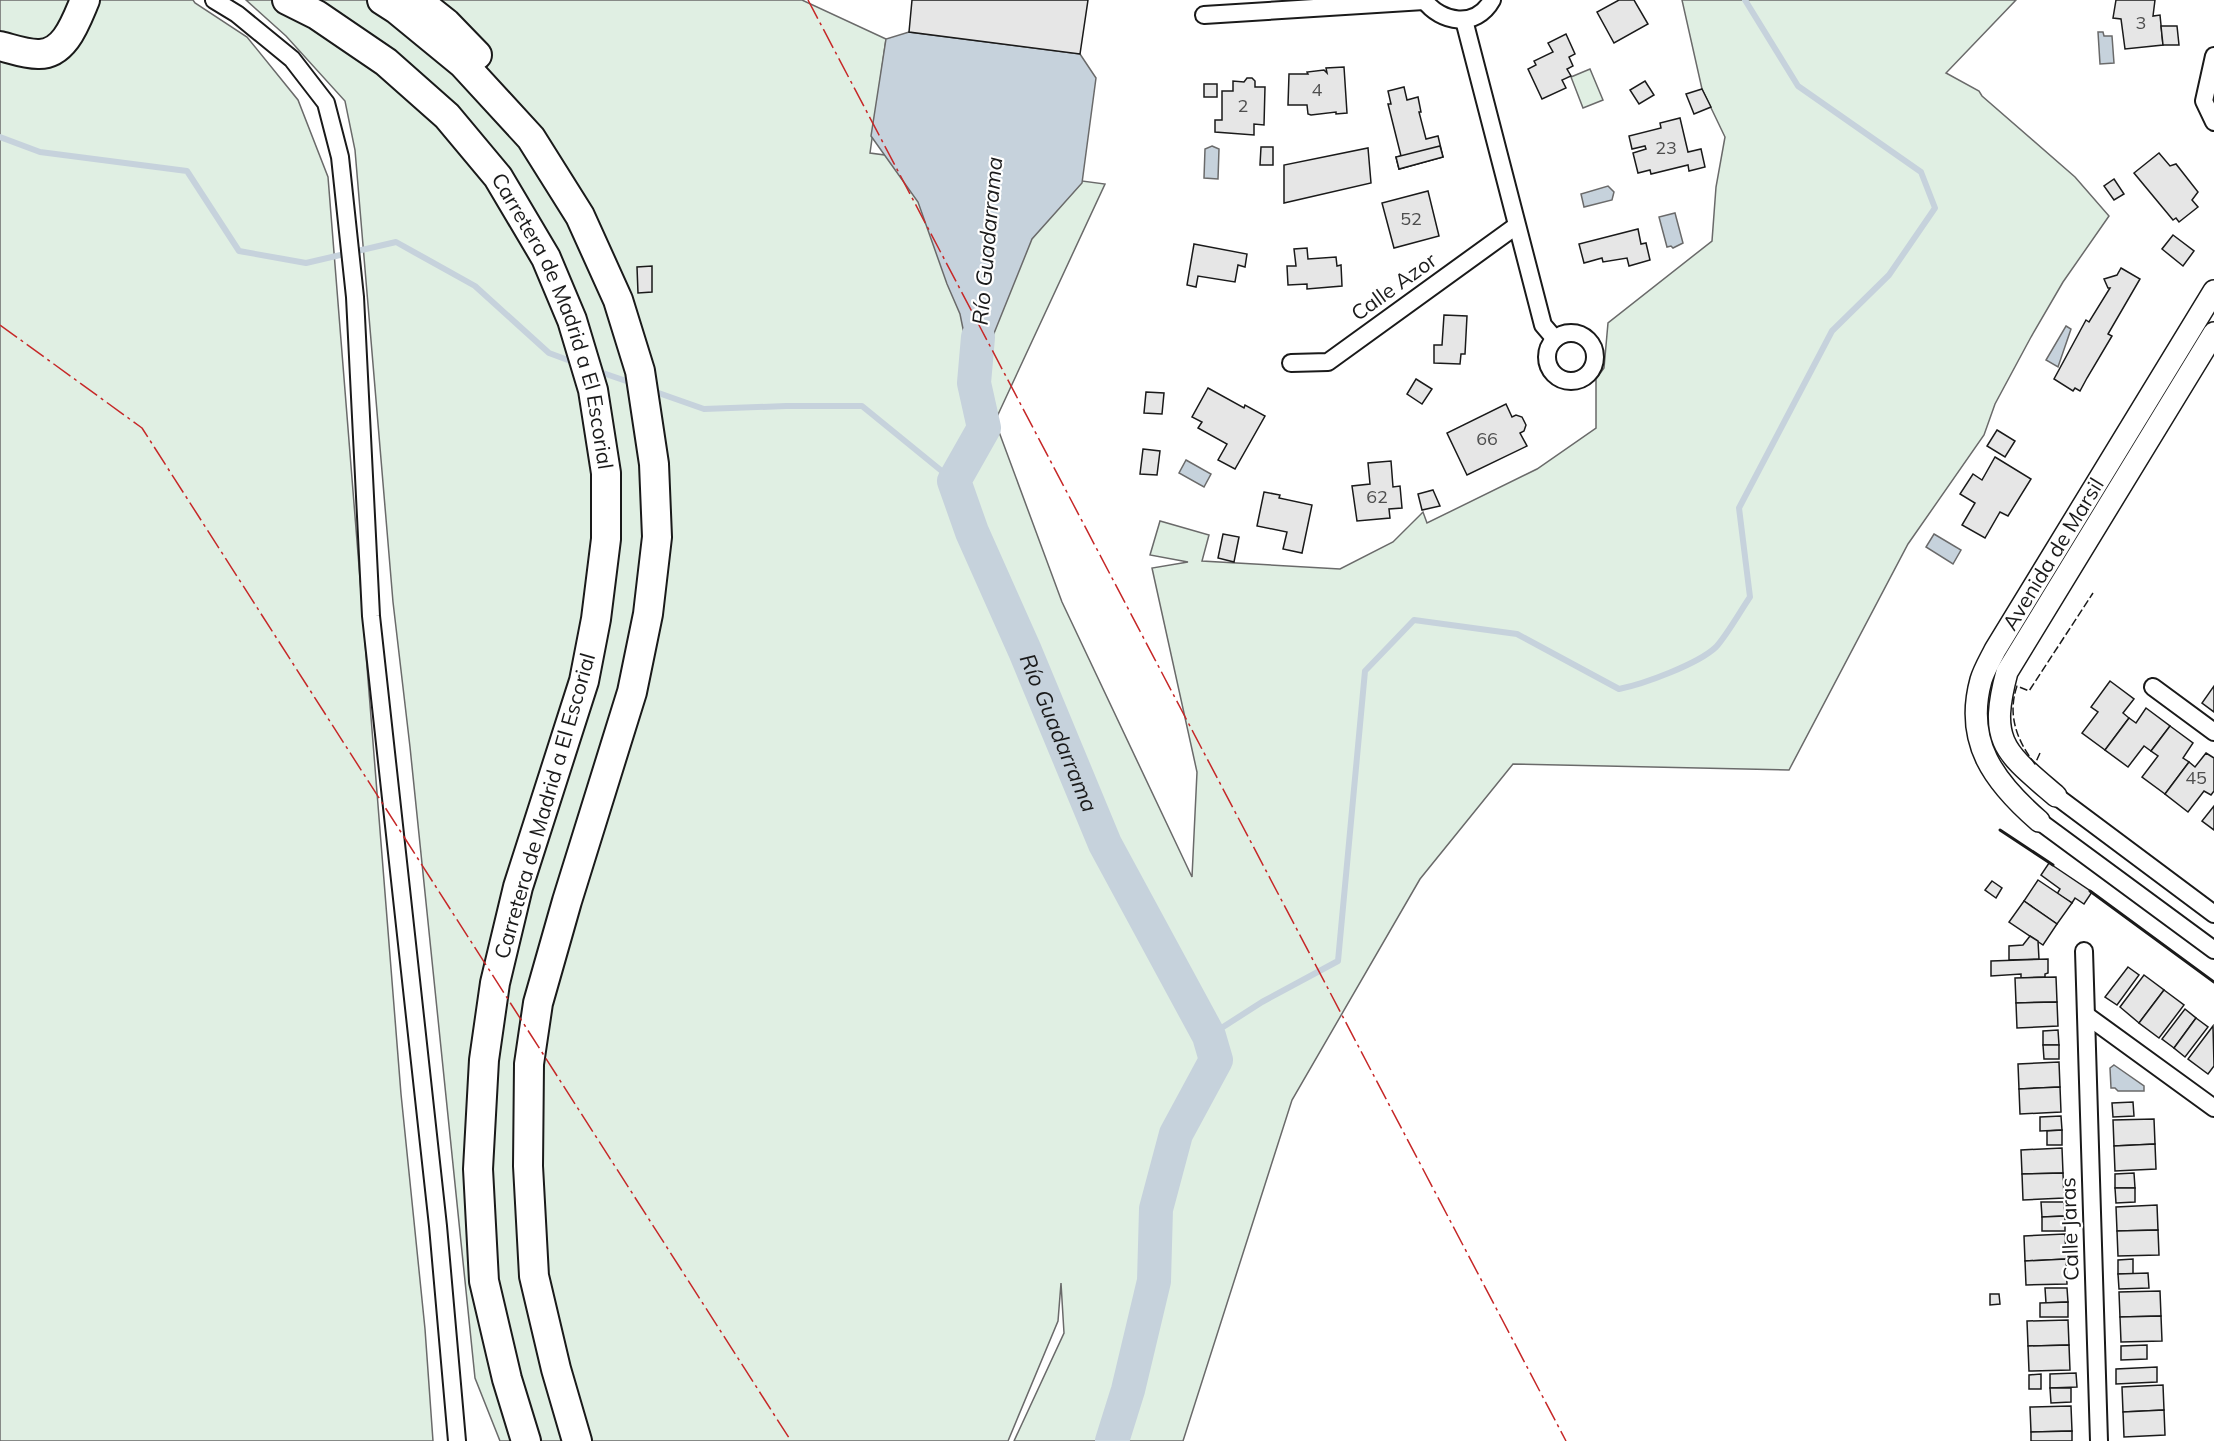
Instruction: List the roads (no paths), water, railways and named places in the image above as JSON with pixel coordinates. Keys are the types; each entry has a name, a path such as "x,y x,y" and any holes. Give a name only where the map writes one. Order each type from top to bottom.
{"highway":[{"path":"0,46 39,55 52,52 72,30 85,0"},
{"name":"Carretera de Madrid a El Escorial","path":"287,0 317,15 386,62 447,116 498,177 546,258 572,320 592,390 606,473 606,539 596,619 584,681 518,887 495,983 484,1060 478,1169 484,1281 507,1379 526,1441"},
{"path":"382,0 463,64 531,138 580,216"},
{"path":"417,0 446,23 514,92 561,159 580,216 618,300 640,371 654,464 657,537 648,614 632,692 538,1003 530,1064 528,1166 534,1276 556,1369 578,1441"}],"street":[{"path":"214,0 237,14 292,59 326,103 340,157 355,297 371,616 438,1226 457,1441"},
{"path":"1203,15 1424,1 1442,16 1464,20 1479,14 1492,0"},
{"path":"1464,20 1543,326 1555,339"},
{"path":"2214,56 2204,101 2214,122"},
{"name":"Calle Azor","path":"1291,363 1328,362 1516,226"},
{"name":"Avenida de Marsil","path":"2038,820 2014,799 1987,762 1977,736 1976,705 1982,678 1995,650 2214,291"},
{"name":"Avenida de Marsil","path":"2056,796 2021,766 2003,743 1999,722 2001,696 2007,672 2214,333"},
{"path":"2152,687 2214,732"},
{"path":"2056,796 2214,914"},
{"path":"2038,820 2214,950"},
{"name":"Calle Jaras","path":"2084,951 2099,1441"},
{"path":"2086,1015 2214,1108"}],"water":[{"path":"909,32 1080,54 1096,78 1082,183 1032,239 974,383 960,314 918,202 871,136 886,39"},
{"path":"2098,32 2103,32 2104,36 2112,36 2114,63 2100,64"},
{"path":"1212,146 1219,149 1218,179 1204,178 1205,149"},
{"path":"1608,186 1614,192 1612,200 1584,207 1581,194"},
{"path":"1675,213 1683,243 1673,248 1667,247 1659,217"},
{"path":"2066,326 2071,329 2058,367 2046,360"},
{"path":"1186,460 1211,474 1204,487 1179,473"},
{"path":"1934,534 1961,550 1953,564 1926,547"},
{"path":"2114,1065 2144,1086 2144,1091 2118,1091 2111,1088 2110,1068"}],"waterway":[{"path":"1209,1036 1262,1002 1338,961 1365,671 1414,620 1517,634 1619,689 1670,672 1708,653 1720,642 1750,597 1739,508 1832,331 1889,275 1935,208 1921,172 1798,86 1745,0"},
{"path":"0,137 40,152 187,171 239,251 306,263 396,242 475,286 549,353 576,363"},
{"name":"Río Guadarrama","path":"978,337 974,383 984,428 954,481 972,532 1025,651 1105,844 1209,1036 1216,1060 1176,1134 1156,1209 1154,1281 1128,1390 1112,1441"},
{"path":"597,371 635,384"},
{"path":"650,390 704,409 862,406 954,481"}]}
